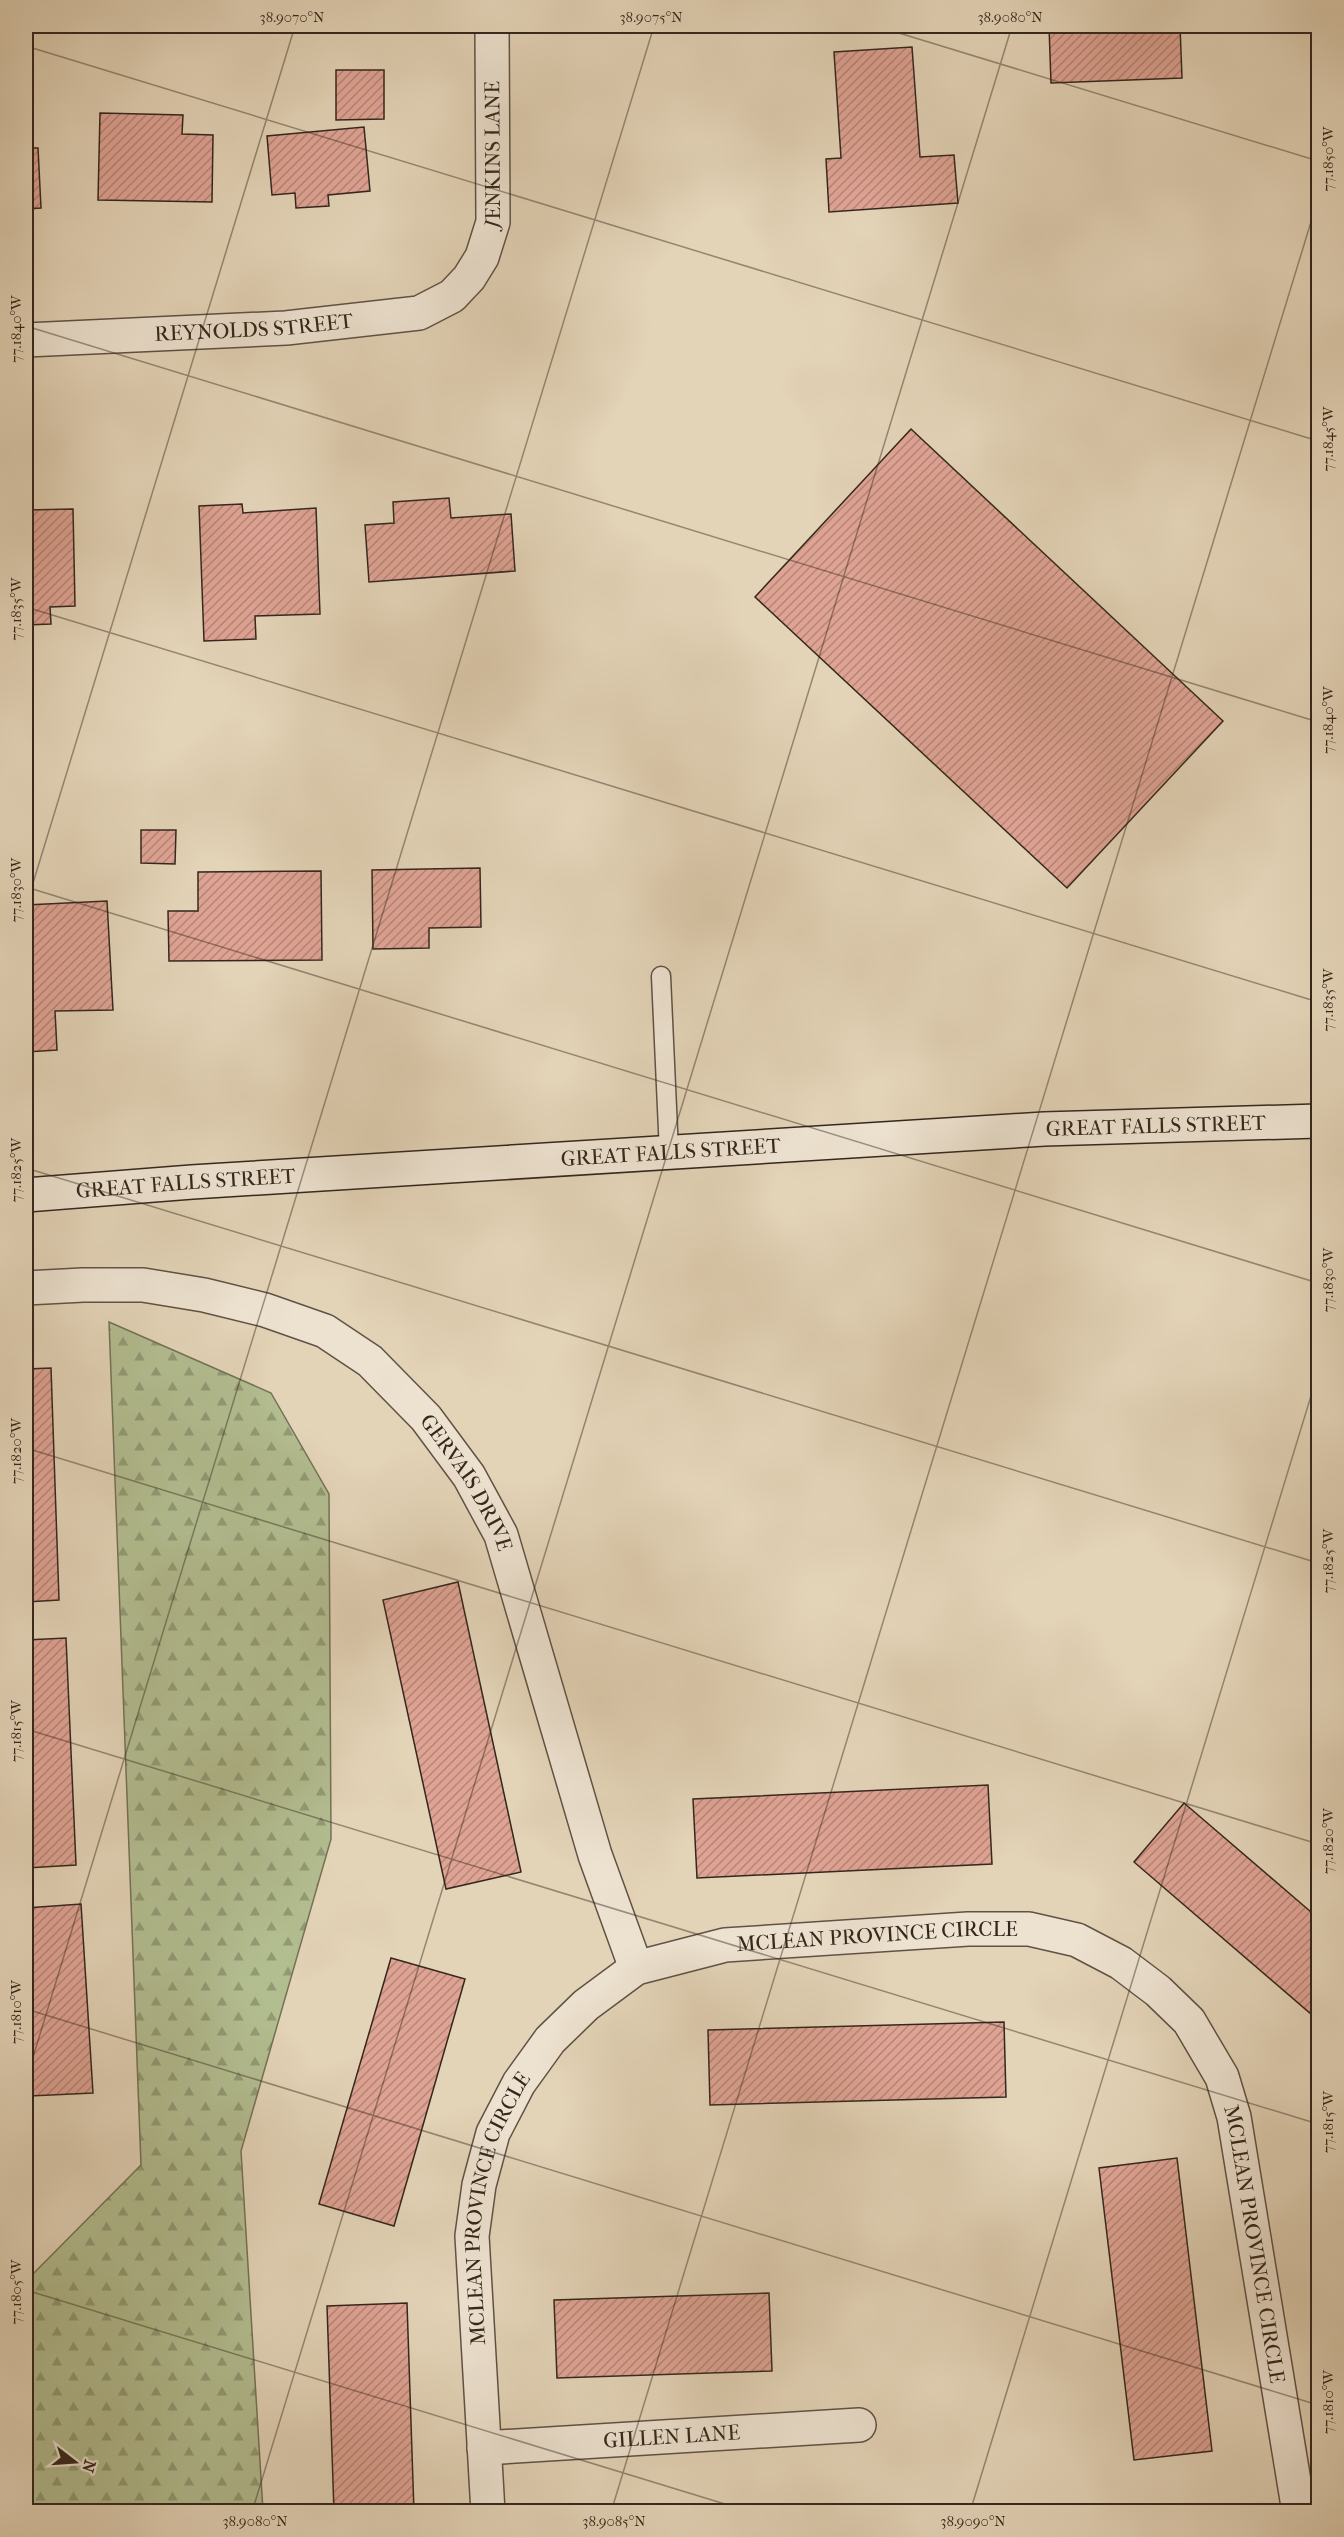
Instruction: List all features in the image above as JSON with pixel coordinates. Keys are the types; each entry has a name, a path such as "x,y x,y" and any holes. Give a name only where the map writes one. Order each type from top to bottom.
{"street":[{"name":"JENKINS LANE","path":"469,278 482,257 493,222 492,26"},
{"name":"REYNOLDS STREET","path":"26,340 286,328 419,313 452,296 469,278"},
{"name":"GREAT FALLS STREET","path":"26,1195 192,1182 1044,1129 1318,1121"},
{"name":"GERVAIS DRIVE","path":"26,1288 143,1285 204,1295 265,1310 325,1331 370,1361 426,1418 469,1476 501,1535 595,1855 636,1968"},
{"name":"MCLEAN PROVINCE CIRCLE","path":"488,2511 472,2236 478,2185 493,2133 519,2083 550,2040 586,2005 636,1968 725,1946 968,1929 1029,1929 1077,1941 1121,1963 1158,1991 1189,2021 1222,2077 1234,2117 1299,2511"},
{"name":"GILLEN LANE","path":"484,2448 859,2425"}],"lane":[{"path":"662,976 669,1152"}],"green space":[{"path":"109,1322 271,1393 329,1494 331,1839 241,2151 263,2511 26,2511 26,2281 141,2165"}],"building":[{"path":"1049,26 1180,26 1182,78 1051,83"},
{"path":"912,47 920,157 954,155 958,203 829,212 826,159 841,158 834,52"},
{"path":"336,70 384,70 384,119 336,120"},
{"path":"100,113 183,115 182,134 213,135 212,202 98,200"},
{"path":"364,127 370,191 328,195 329,206 296,208 295,193 272,195 267,136"},
{"path":"26,148 38,148 41,208 26,209"},
{"path":"911,429 1223,721 1067,888 755,597"},
{"path":"449,498 451,518 511,514 515,571 369,582 365,525 394,523 393,502"},
{"path":"242,504 243,513 316,508 320,614 255,616 256,639 204,641 199,506"},
{"path":"73,509 75,606 50,607 51,624 26,625 26,510"},
{"path":"141,830 176,830 175,864 141,863"},
{"path":"480,868 481,927 429,928 429,948 373,949 372,870"},
{"path":"321,871 322,960 169,961 168,911 198,911 198,872"},
{"path":"107,901 113,1010 55,1011 57,1050 26,1052 26,905"},
{"path":"51,1368 59,1600 26,1602 26,1369"},
{"path":"458,1582 521,1872 446,1889 383,1600"},
{"path":"66,1638 76,1865 26,1868 26,1640"},
{"path":"988,1785 992,1864 697,1878 693,1799"},
{"path":"1184,1803 1318,1918 1318,2020 1134,1862"},
{"path":"81,1904 93,2093 30,2096 26,2031 26,1908"},
{"path":"391,1958 465,1979 394,2226 319,2204"},
{"path":"1004,2022 1006,2097 710,2105 708,2030"},
{"path":"1177,2158 1212,2451 1134,2460 1099,2168"},
{"path":"769,2293 772,2371 557,2378 554,2300"},
{"path":"407,2303 414,2512 334,2512 327,2306"}]}
